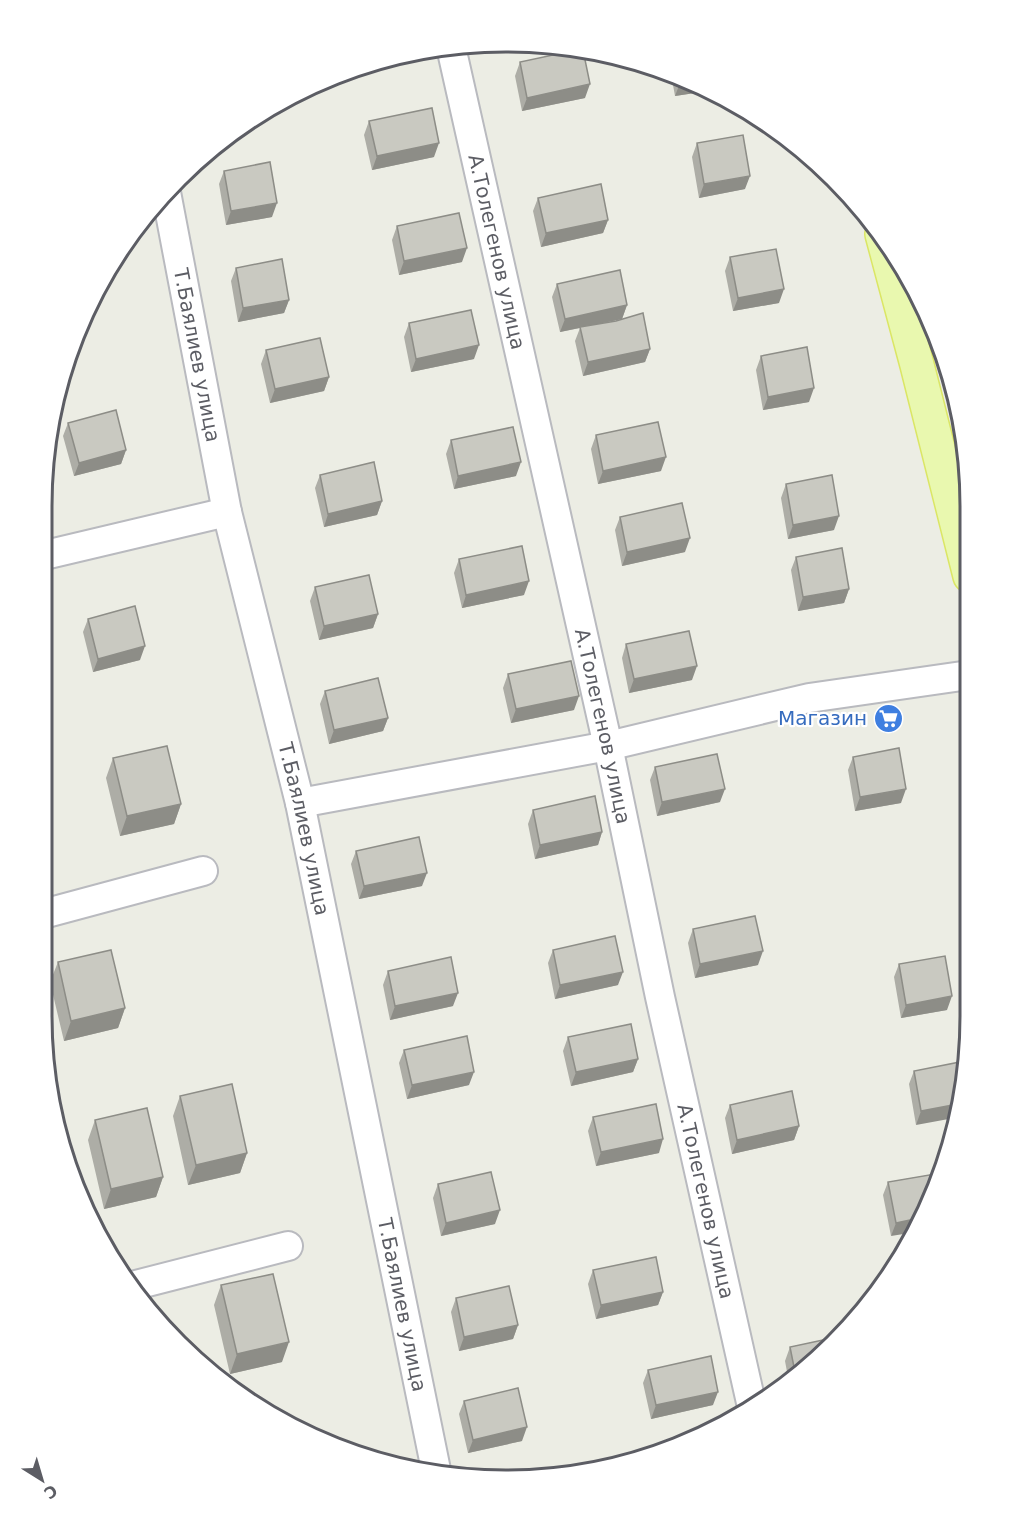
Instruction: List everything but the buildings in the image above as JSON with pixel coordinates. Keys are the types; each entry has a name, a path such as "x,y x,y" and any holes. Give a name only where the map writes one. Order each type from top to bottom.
{"main road":[{"path":"890,264 960,539"}],"street":[{"name":"А.Толегенов улица","path":"453,55 608,746 660,997 731,1304 750,1399"},
{"name":"Т.Баялиев улица","path":"168,203 228,512 300,803 435,1464"},
{"path":"52,553 228,512"},
{"path":"300,803 608,746 809,698 960,676"},
{"path":"52,912 203,872"},
{"path":"140,1284 288,1246"}],"place":[{"name":"Магазин","path":"888,718"}]}
